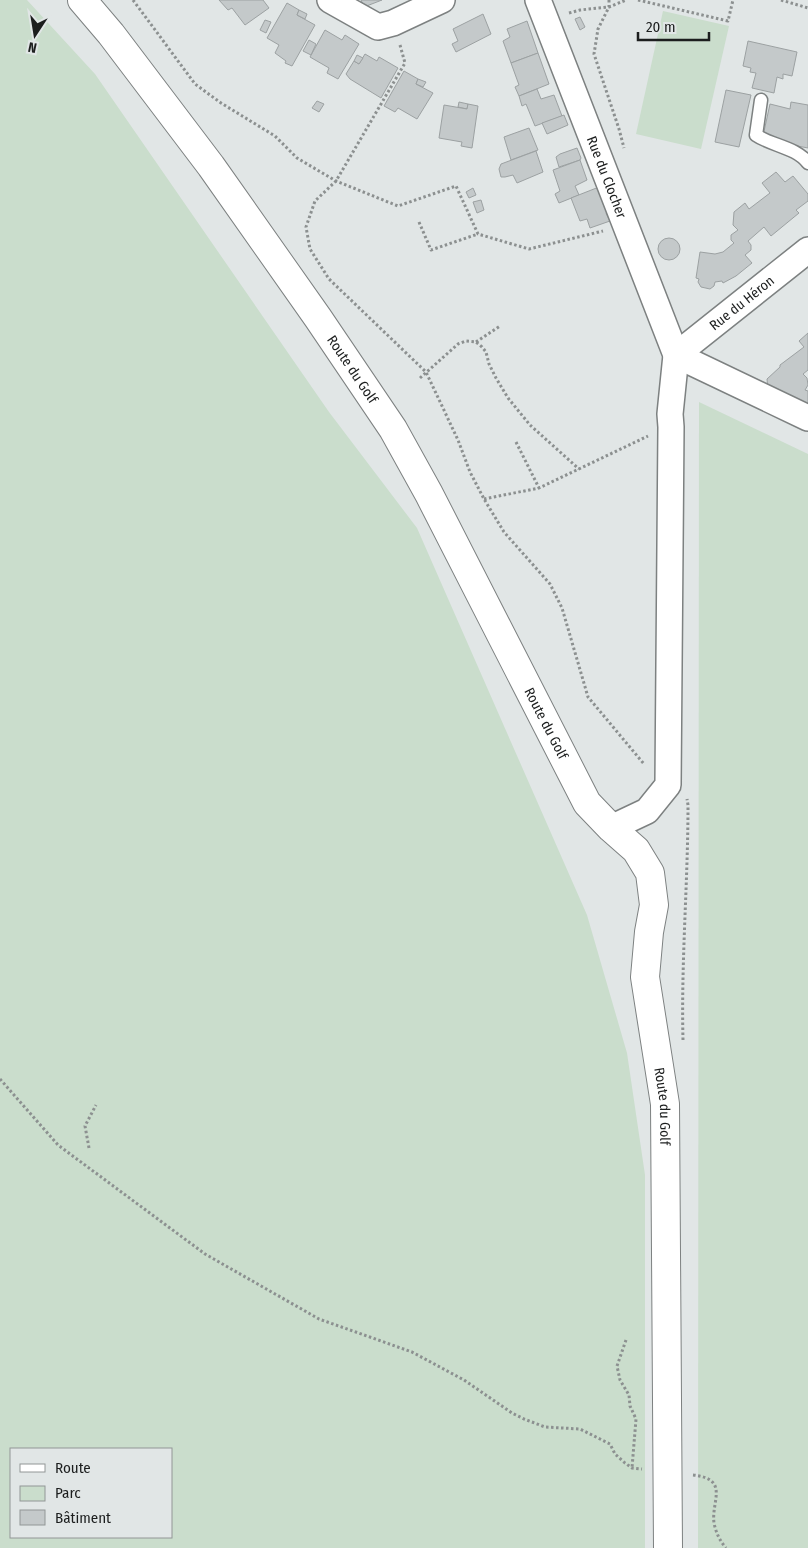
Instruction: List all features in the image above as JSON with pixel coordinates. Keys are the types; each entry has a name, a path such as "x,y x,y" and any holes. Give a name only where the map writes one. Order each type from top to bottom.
{"street":[{"name":"Route du Golf","path":"82,0 111,34 211,166 393,429 434,503 587,803 636,850 650,874 654,905 648,940 645,977 665,1104 669,1473 668,1548"},
{"path":"330,0 378,27 393,23 442,0"},
{"name":"Rue du Clocher","path":"542,10 676,355"},
{"name":"Rue du Héron","path":"676,355 808,250"},
{"path":"611,828 647,811 668,785 670,414 676,355 808,418"}],"lane":[{"path":"761,100 756,134 763,140 802,155 808,163"}],"path":[{"path":"133,0 196,84 221,103 275,136 296,158 336,181 398,206 456,186 478,234"},
{"path":"609,0 609,7 598,29 594,54 619,129 625,154"},
{"path":"542,10 580,10 609,7 626,0"},
{"path":"638,0 728,21 733,0"},
{"path":"781,0 808,8"},
{"path":"393,23 405,63 336,181 315,201 306,227 310,248 329,279 426,372 484,499 504,532 550,584 562,608 588,697 655,778 668,785"},
{"path":"419,222 431,250 478,234 529,249 592,234 624,224"},
{"path":"476,342 500,326"},
{"path":"420,378 458,344 466,341 476,342 486,352 489,364 508,398 530,424 579,469"},
{"path":"484,499 539,488 671,427"},
{"path":"516,442 539,488"},
{"path":"0,1078 58,1145 205,1254 319,1319 412,1352 464,1380 512,1413 524,1419 545,1427 580,1429 610,1444 615,1454 632,1468 705,1476 712,1481 716,1488 717,1498 714,1522 719,1540 726,1548"},
{"path":"88,1148 85,1126 96,1104"},
{"path":"626,1340 617,1366 620,1380 628,1395 630,1406 636,1419 632,1468"}],"green space":[{"path":"0,0 27,0 95,74 329,412 417,528 587,915 627,1053 645,1175 645,1548 0,1548"},
{"path":"663,11 729,26 701,149 636,134"},
{"path":"699,402 808,454 808,1548 698,1548"}],"building":[{"path":"219,0 263,0 269,8 245,25 232,8 228,10"},
{"path":"361,0 382,0 364,7"},
{"path":"287,3 299,10 297,15 315,25 292,66 285,63 286,61 275,53 279,45 267,38"},
{"path":"299,10 307,14 305,19 297,15"},
{"path":"483,14 491,34 456,52 452,44 458,41 453,29"},
{"path":"580,17 585,27 580,30 575,19"},
{"path":"265,20 271,22 266,33 260,30"},
{"path":"527,21 538,53 511,63 503,41 510,37 507,29"},
{"path":"325,30 342,40 345,35 359,44 338,79 327,73 329,68 310,57"},
{"path":"309,40 316,44 311,55 303,51"},
{"path":"748,41 797,52 792,76 783,74 783,79 777,77 774,93 752,88 756,73 750,72 751,68 743,66"},
{"path":"538,53 549,84 519,96 515,87 519,85 511,63"},
{"path":"365,54 377,61 379,57 398,68 381,98 350,79 346,74 354,61 359,64"},
{"path":"357,55 363,58 359,64 354,61"},
{"path":"404,71 418,79 416,84 433,93 417,119 398,108 395,112 384,106"},
{"path":"418,79 426,82 423,87 416,84"},
{"path":"537,89 541,99 554,95 562,116 535,126 526,104 522,106 519,96"},
{"path":"726,90 751,95 739,147 715,142"},
{"path":"317,101 324,104 319,112 312,108"},
{"path":"459,102 468,104 467,109 458,107"},
{"path":"791,102 808,105 808,148 782,143 783,140 763,136 770,104 790,109"},
{"path":"468,104 478,106 472,148 461,146 462,142 439,138 444,105 467,109"},
{"path":"564,115 568,125 547,134 542,123"},
{"path":"529,128 538,150 511,160 504,137"},
{"path":"577,148 580,160 559,167 556,157"},
{"path":"536,151 543,172 517,183 513,175 501,177 499,169 501,164"},
{"path":"580,160 587,180 575,186 579,195 559,203 555,194 560,191 553,170"},
{"path":"776,172 785,182 793,176 808,194 808,201 796,210 799,213 771,236 764,227 748,241 751,245 751,250 745,255 752,263 736,276 723,283 722,281 715,282 714,286 710,289 701,287 698,282 699,279 696,278 700,252 715,254 723,252 734,243 731,240 731,235 738,230 733,225 734,212 745,203 749,209 770,193 762,183"},
{"path":"599,187 609,212 606,213 610,221 590,228 587,219 580,221 571,198"},
{"path":"473,188 476,195 469,198 466,192"},
{"path":"481,200 484,210 477,213 473,202"},
{"path":"669,238 677,241 680,249 677,257 669,260 661,257 658,249 661,241"},
{"path":"808,333 808,370 803,374 807,378 808,385 805,390 808,391 806,409 768,390 767,379 780,365 804,347 799,341"}]}
